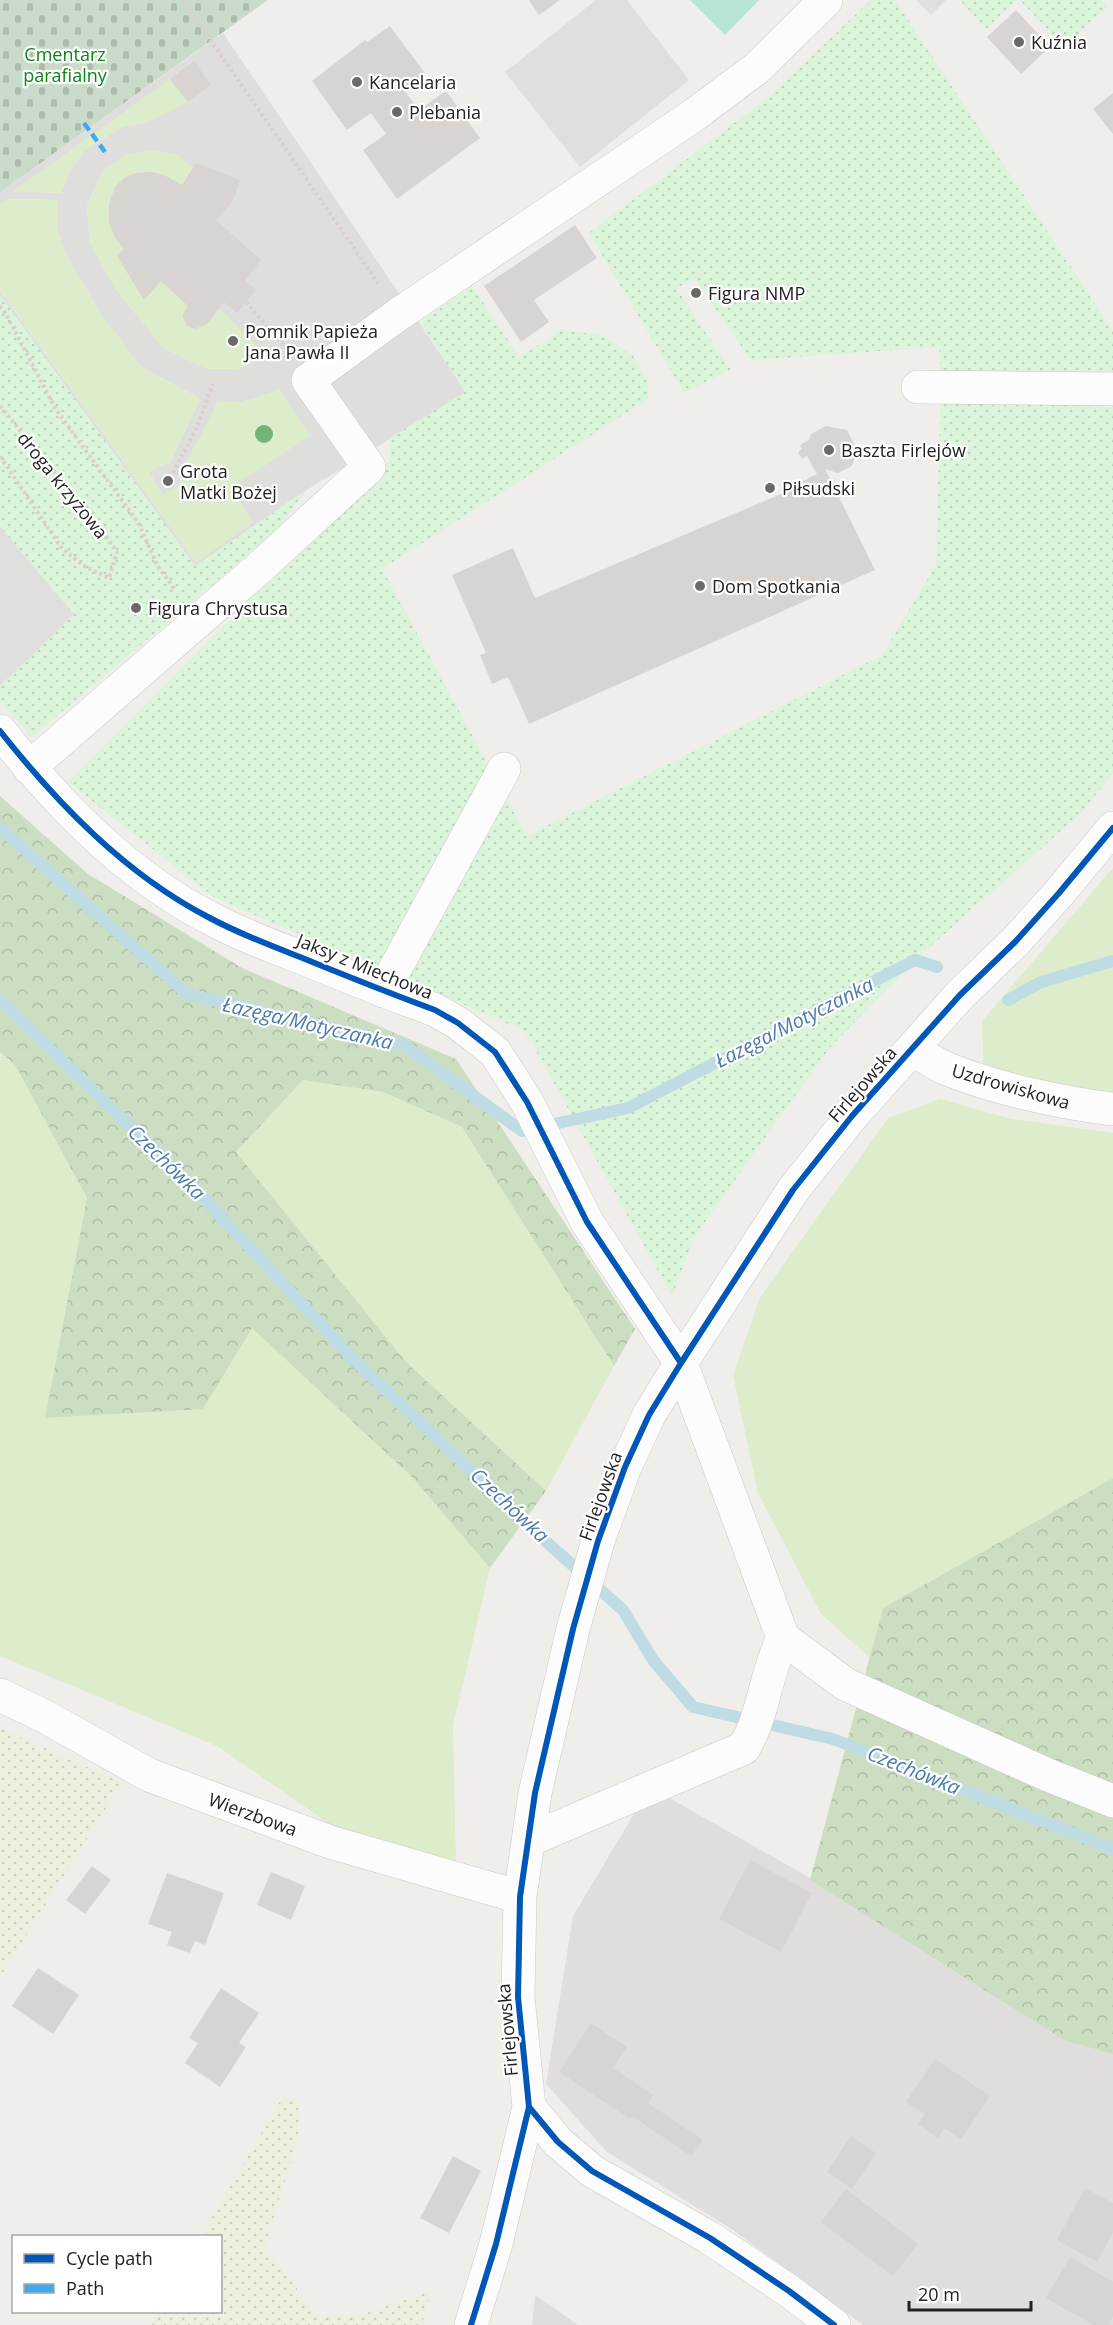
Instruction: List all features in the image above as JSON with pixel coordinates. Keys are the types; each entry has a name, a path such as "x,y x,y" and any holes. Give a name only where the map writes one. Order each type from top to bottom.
{"street":[{"path":"29,768 211,610 369,467 308,380 399,314 694,115 757,68 826,0"},
{"path":"918,387 1113,389"},
{"name":"Jaksy z Miechowa","path":"0,731 29,768 94,834 146,878 207,917 383,991 435,1010 458,1023 495,1052 527,1102 587,1222 681,1363 783,1638"},
{"path":"383,991 504,769"},
{"name":"Firlejowska","path":"471,2325 496,2244 529,2107 518,1997 520,1898 535,1793 573,1629 598,1541 625,1467 649,1415 793,1190 852,1116 960,995 1030,926 1113,828"},
{"name":"Uzdrowiskowa","path":"913,1049 944,1067 984,1081 1077,1105 1113,1109"},
{"path":"530,1840 744,1748 754,1731 772,1660 783,1638 845,1684 1048,1775 1113,1801"},
{"name":"Wierzbowa","path":"0,1695 44,1716 149,1775 330,1842 520,1898"},
{"path":"529,2107 558,2142 592,2171 710,2238 789,2291 834,2325"}],"path":[{"path":"183,0 399,314"},
{"path":"246,302 294,358 308,380"},
{"path":"173,473 197,427 213,384"}],"shaded area":[{"path":"596,0 627,0 689,80 580,167 505,72"},
{"path":"916,0 946,0 931,15"},
{"path":"223,33 466,392 305,491 195,566 0,295 0,291 196,563 253,522 231,488 280,390 242,402 218,402 180,485 163,495 149,472 166,463 169,464 199,398 141,367 103,317 66,255 57,229 58,200 7,199 0,204 0,192","holes":["171,79 149,122 122,127 85,150 70,171 61,193 14,191","127,154 193,168 182,185 164,174 152,172 136,173 125,177 115,187 114,236 117,256 144,300 160,281 183,314 187,326 195,329 207,324 207,369 90,243 87,207 93,192 103,170"]},
{"path":"0,527 74,614 0,686"},
{"path":"650,1787 1113,2050 1113,2325 863,2325 730,2228 607,2152 546,2084 573,1916"},
{"path":"535,2295 578,2325 532,2325"}],"green space":[{"name":"Cmentarz parafialny","path":"0,0 268,0 0,192"},
{"path":"690,0 759,0 725,35"},
{"path":"871,0 895,0 1113,331 1113,773 1083,811 915,960 828,1050 695,1236 672,1296 525,1031 215,898 68,782 390,461 390,438 465,392 421,322 472,286 519,357 562,330 602,335 633,356 648,379 648,399 382,569 527,836 882,655 936,565 941,385 939,347 751,360 695,279 676,288 731,370 684,393 589,233 769,97"},
{"path":"960,0 1017,0 986,29"},
{"path":"1020,0 1102,0 1108,6 1064,47"},
{"path":"170,79 188,102 149,122 122,127 85,150 70,171 61,193 13,191"},
{"path":"153,150 176,154 193,167 182,185 164,176 148,172 132,175 115,187 114,236 124,249 118,256 144,299 161,281 188,306 184,318 185,323 191,328 204,325 219,308 266,355 239,369 206,369 163,348 115,289 90,243 87,207 103,170 127,154"},
{"path":"7,199 58,200 57,229 66,255 103,317 141,367 199,398 168,465 166,463 149,472 163,495 180,485 179,476 218,402 242,402 280,389 310,436 231,488 253,522 196,563 0,290 0,204"},
{"path":"0,295 195,566 305,491 277,530 31,738 0,700 0,686 74,614 0,527"},
{"path":"0,796 88,874 242,968 456,1059 635,1329 614,1366 462,1127 383,1092 303,1080 236,1152 406,1362 546,1491 490,1568 411,1476 252,1328 203,1409 45,1418 87,1198 15,1065 0,1052"},
{"path":"1113,868 1113,1109 984,1081 982,1021"},
{"path":"0,1052 15,1065 87,1198 45,1418 203,1409 252,1327 411,1476 490,1568 453,1726 456,1863 331,1825 217,1746 0,1656"},
{"path":"303,1080 383,1092 462,1127 614,1366 546,1491 406,1362 236,1152"},
{"path":"940,1099 1012,1119 1113,1133 1113,1478 883,1608 870,1658 821,1614 758,1493 733,1375 760,1297 888,1118"},
{"path":"1113,1478 1113,2054 1064,2040 810,1880 883,1608"},
{"path":"0,1728 122,1783 0,1977"},
{"path":"282,2098 300,2101 298,2138 265,2246 318,2317 364,2314 431,2291 422,2325 150,2325 157,2313 222,2313 222,2235 202,2235"}],"building":[{"path":"529,0 560,0 539,15"},
{"name":"Kuźnia","path":"1016,10 1050,47 1021,74 987,37"},
{"name":"Plebania","path":"390,26 425,73 403,89 419,110 446,91 480,138 397,199 363,150 386,134 371,113 347,130 312,81 365,40 367,42"},
{"path":"194,61 211,85 188,102 170,79"},
{"path":"1113,93 1113,134 1093,109"},
{"path":"196,163 240,180 233,201 216,220 261,260 245,281 256,290 237,313 224,302 207,324 195,329 187,326 183,318 188,306 161,281 144,300 117,256 124,249 114,236 109,222 109,204 115,187 125,177 136,173 152,172 164,175 182,185"},
{"path":"575,225 597,258 534,300 549,322 521,342 484,286"},
{"name":"Dom Spotkania","path":"826,426 847,430 857,450 852,466 838,473 825,469 875,570 529,724 508,677 492,684 480,655 486,653 452,575 513,548 535,598 800,486 799,483 817,474 807,456 802,459 798,452 802,449 800,445 809,440 811,434"},
{"path":"750,1860 812,1893 781,1952 719,1919"},
{"path":"92,1866 111,1880 85,1914 66,1900"},
{"path":"271,1872 305,1886 291,1920 257,1905"},
{"path":"167,1873 224,1893 205,1945 195,1941 190,1953 167,1945 172,1932 148,1924"},
{"path":"38,1968 79,1995 53,2034 12,2006"},
{"path":"221,1988 259,2013 239,2043 246,2047 220,2087 185,2063 198,2043 189,2038"},
{"path":"591,2023 627,2047 613,2068 653,2095 648,2103 703,2140 691,2156 632,2116 630,2119 559,2072"},
{"path":"935,2059 990,2096 961,2139 944,2128 938,2138 918,2124 925,2114 906,2102"},
{"path":"851,2136 876,2153 852,2189 827,2172"},
{"path":"453,2156 481,2171 449,2233 420,2218"},
{"path":"1085,2188 1113,2203 1113,2232 1097,2262 1057,2240"},
{"path":"846,2189 918,2244 893,2276 821,2222"},
{"path":"1070,2257 1113,2282 1113,2316 1108,2325 1093,2325 1046,2298"}],"waterway":[{"name":"Łazęga/Motyczanka","path":"0,828 187,994 404,1045 522,1131 628,1108 915,960 937,967"},
{"name":"Łazęga/Motyczanka","path":"1008,1000 1041,982 1113,961"},
{"name":"Czechówka","path":"0,1000 198,1192 355,1361 551,1546 623,1610 653,1660 693,1707 833,1739 1113,1849"}],"marked path":[{"path":"84,123 105,152"}],"cycle path":[{"path":"0,731 45,784 94,835 148,880 178,900 253,939 435,1010 458,1023 495,1052 527,1102 587,1222 681,1363"},
{"path":"471,2325 496,2244 529,2107 518,1997 520,1897 535,1793 573,1629 598,1541 625,1467 649,1415 793,1190 852,1116 960,995 1015,942 1113,828"},
{"path":"529,2107 558,2142 592,2171 710,2238 789,2291 834,2325"}],"place":[{"name":"Kuźnia","path":"1019,42"},
{"name":"Kancelaria","path":"357,82"},
{"name":"Plebania","path":"397,112"},
{"name":"Figura NMP","path":"696,293"},
{"name":"Pomnik Papieża Jana Pawła II","path":"233,341"},
{"name":"Baszta Firlejów","path":"829,450"},
{"name":"Grota Matki Bożej","path":"168,481"},
{"name":"Piłsudski","path":"770,488"},
{"name":"Dom Spotkania","path":"700,586"},
{"name":"Figura Chrystusa","path":"136,608"}]}
